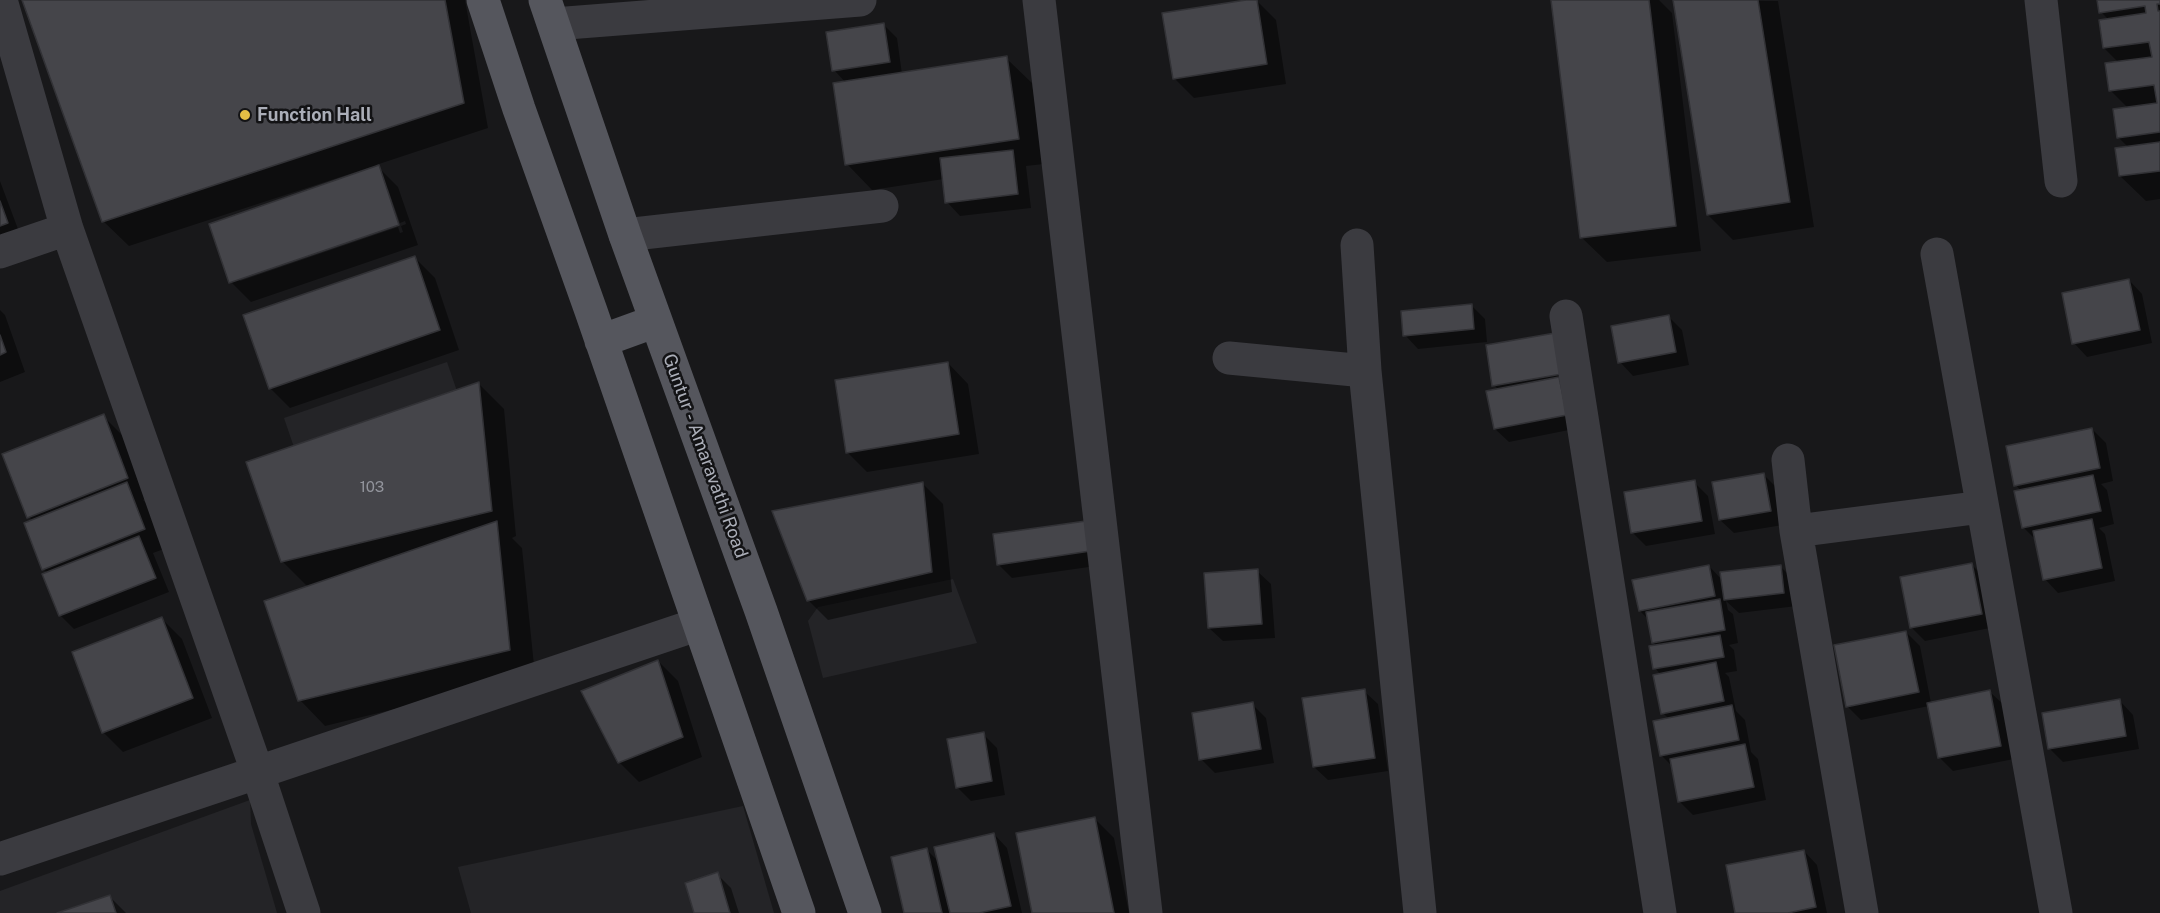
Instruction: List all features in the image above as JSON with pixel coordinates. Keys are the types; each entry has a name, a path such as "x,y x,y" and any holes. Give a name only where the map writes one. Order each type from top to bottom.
{"main road":[{"path":"483,0 799,913"},
{"name":"Guntur - Amaravathi Road","path":"549,12 624,235 761,611 865,913"},
{"path":"601,341 656,321"}],"street":[{"path":"1,0 67,229 257,771 304,913"},
{"path":"549,12 860,0"},
{"path":"1038,0 1146,913"},
{"path":"2041,0 2061,182"},
{"path":"624,235 882,206"},
{"path":"0,252 67,229"},
{"path":"1357,245 1365,371 1420,913"},
{"path":"1938,254 2056,913"},
{"path":"1566,316 1660,913"},
{"path":"1229,358 1365,371"},
{"path":"1788,460 1796,531 1862,913"},
{"path":"1796,531 1982,507"},
{"path":"0,859 699,624"}],"shaded area":[{"path":"447,362 473,438 310,494 284,418"},
{"path":"953,579 977,643 823,678 808,621 818,607"},
{"path":"250,800 251,824 277,913 0,913 0,891"},
{"path":"743,806 774,913 471,913 458,867"}],"building":[{"name":"Function Hall","path":"22,0 445,0 464,103 102,222"},
{"path":"1257,0 1267,64 1173,79 1162,13"},
{"path":"1551,0 1649,0 1676,226 1580,238"},
{"path":"1673,0 1758,0 1790,202 1707,215"},
{"path":"2097,0 2160,0 2160,4 2157,4 2158,11 2160,11 2160,132 2117,138 2113,109 2157,103 2154,85 2109,91 2105,63 2152,57 2149,42 2103,48 2099,20 2146,13 2145,6 2099,13"},
{"path":"884,23 890,62 832,71 826,32"},
{"path":"1007,56 1019,139 845,165 833,83"},
{"path":"2160,142 2160,171 2119,176 2115,148"},
{"path":"1013,150 1018,194 945,203 940,158"},
{"path":"379,165 399,225 229,283 209,224"},
{"path":"0,201 8,223 0,226"},
{"path":"415,256 440,330 269,389 243,315"},
{"path":"2129,279 2140,330 2072,344 2062,293"},
{"path":"1472,304 1474,329 1403,336 1401,311"},
{"path":"1669,315 1676,352 1618,363 1611,326"},
{"path":"1555,333 1562,374 1492,386 1486,345"},
{"path":"0,335 6,352 0,355"},
{"path":"948,362 959,434 846,453 835,380"},
{"path":"1559,377 1567,415 1494,429 1486,391"},
{"path":"479,382 492,511 281,562 246,462"},
{"path":"104,414 128,478 27,518 2,454"},
{"path":"2092,428 2100,468 2014,486 2006,446"},
{"path":"1764,473 1771,511 1719,520 1712,482"},
{"path":"2093,475 2101,511 2022,528 2014,491"},
{"path":"1695,480 1702,521 1631,533 1624,492"},
{"path":"127,482 145,529 42,570 24,523"},
{"path":"923,482 932,572 807,601 772,511"},
{"path":"2092,519 2102,568 2043,580 2033,531"},
{"path":"1093,520 1097,550 997,565 993,534"},
{"path":"497,521 510,650 298,701 264,601"},
{"path":"139,536 156,578 59,616 42,574"},
{"path":"1972,563 1982,614 1910,628 1900,577"},
{"path":"1709,565 1715,596 1639,611 1632,580"},
{"path":"1781,565 1784,593 1724,600 1720,572"},
{"path":"1258,569 1262,624 1208,628 1204,573"},
{"path":"1720,599 1725,630 1652,643 1646,612"},
{"path":"162,617 193,698 102,733 72,652"},
{"path":"1906,631 1919,692 1846,707 1834,645"},
{"path":"1720,635 1724,657 1653,669 1649,646"},
{"path":"658,660 683,737 618,763 581,691"},
{"path":"1716,662 1724,701 1661,714 1653,675"},
{"path":"1365,689 1375,758 1313,767 1302,698"},
{"path":"1990,690 2001,746 1938,758 1927,703"},
{"path":"2120,699 2126,736 2048,749 2042,713"},
{"path":"1253,702 1261,749 1199,760 1192,713"},
{"path":"1732,705 1739,740 1660,756 1653,721"},
{"path":"984,732 992,781 956,788 947,739"},
{"path":"1745,744 1754,787 1678,802 1670,759"},
{"path":"1095,817 1114,913 1032,913 1016,833"},
{"path":"994,833 1011,906 979,913 950,913 934,847"},
{"path":"927,848 942,913 904,913 891,857"},
{"path":"1804,850 1816,907 1788,913 1735,913 1726,865"},
{"path":"718,872 730,913 694,913 685,883"},
{"path":"110,895 116,913 57,913"}],"place":[{"name":"Function Hall","path":"245,115"}]}
